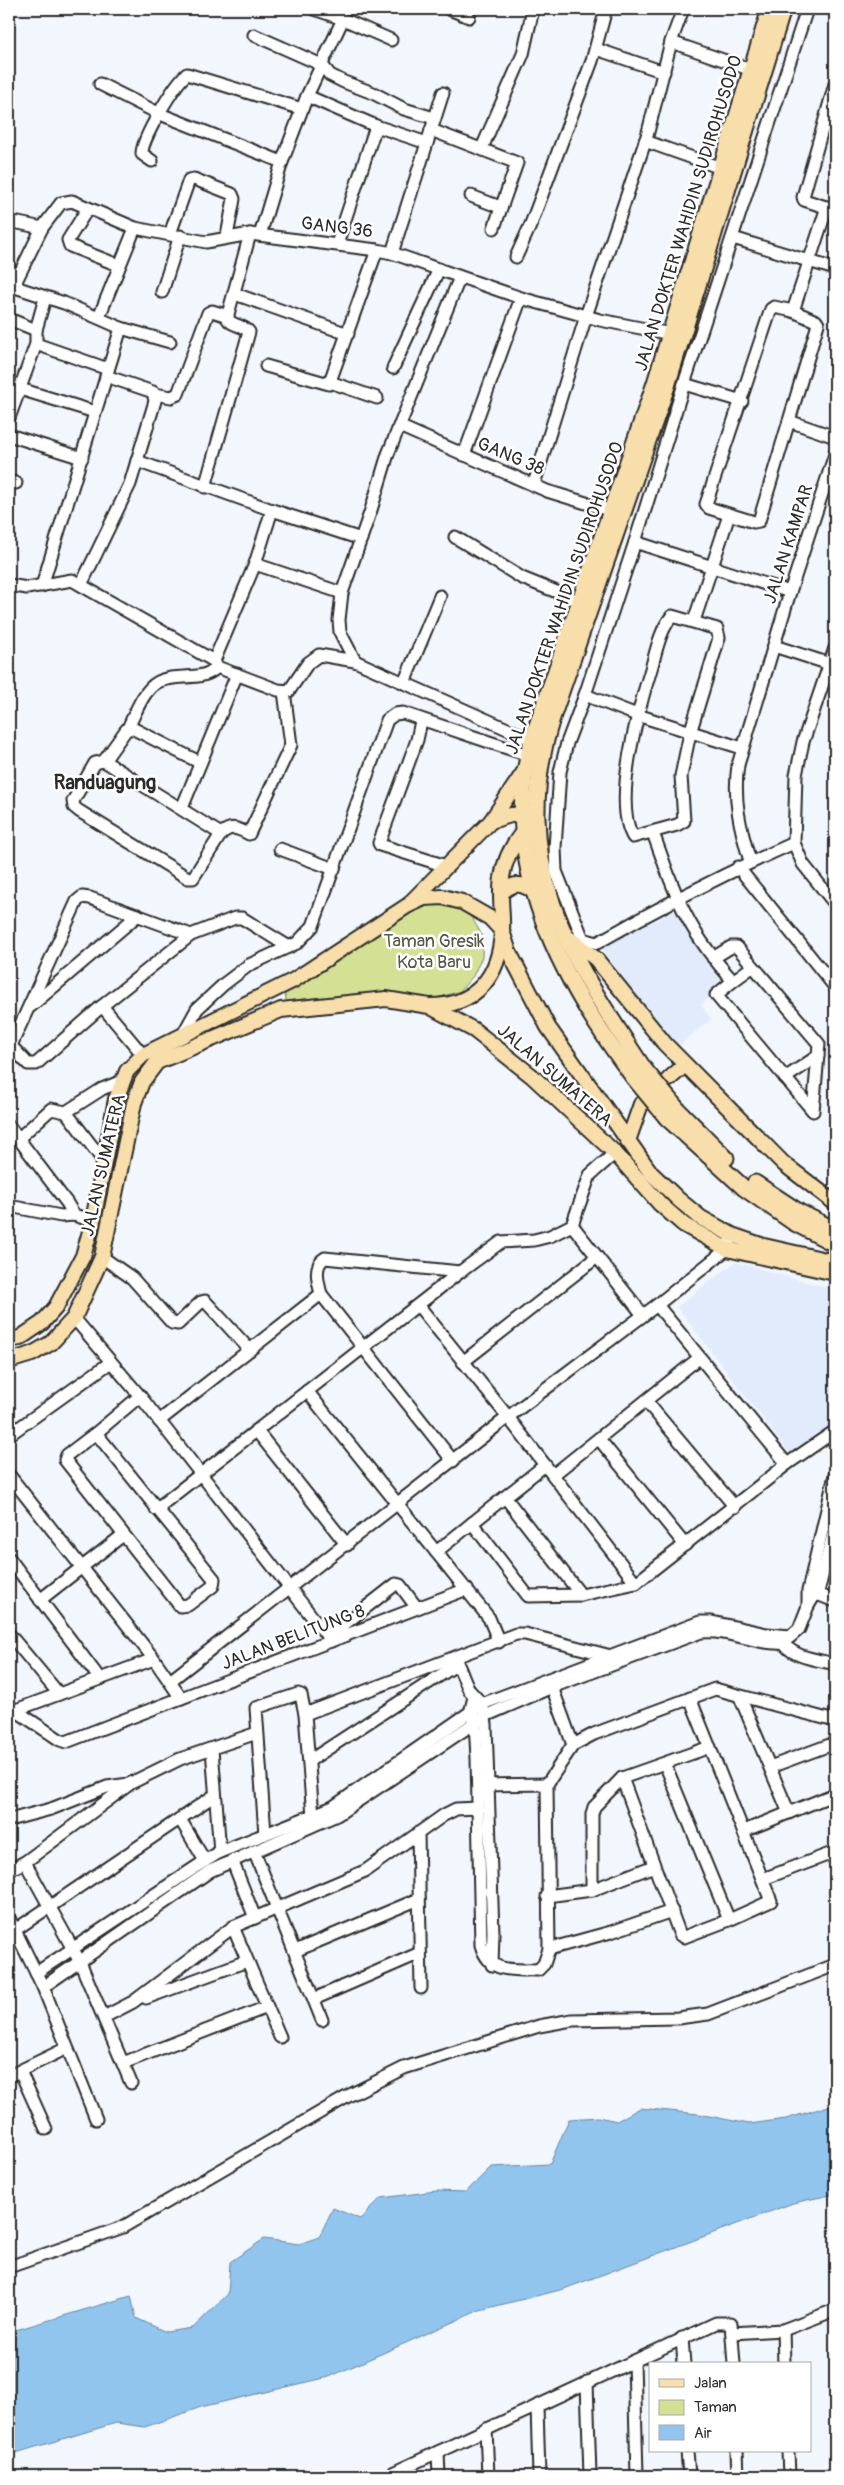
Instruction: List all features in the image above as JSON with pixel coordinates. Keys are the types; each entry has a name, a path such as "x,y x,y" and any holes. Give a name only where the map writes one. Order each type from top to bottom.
{"highway":[{"name":"JALAN DOKTER WAHIDIN SUDIROHUSODO","path":"770,9 671,334 632,472 612,512 579,601 532,740 527,763 529,832 533,891 549,937 600,1029 672,1114 744,1188 793,1222 835,1244"},
{"name":"JALAN DOKTER WAHIDIN SUDIROHUSODO","path":"529,814 544,746 632,472 716,232 783,9"},
{"name":"JALAN DOKTER WAHIDIN SUDIROHUSODO","path":"529,832 544,881 565,935 639,1073"},
{"name":"JALAN DOKTER WAHIDIN SUDIROHUSODO","path":"672,1114 752,1181 799,1212 835,1230"}],"main road":[{"path":"407,906 491,821 515,789 527,763"},
{"path":"491,821 529,814"},
{"path":"429,1006 448,1006 465,1000 483,987 494,968 502,931 502,876 507,857 529,832"},
{"path":"501,894 510,886 517,884 523,884 533,891"},
{"path":"407,906 424,898 443,897 480,911 502,931"},
{"name":"JALAN SUMATERA","path":"9,1340 20,1338 42,1323 56,1307 83,1256 94,1221 106,1163 116,1099 126,1072 143,1055 294,980 407,906"},
{"name":"JALAN SUMATERA","path":"502,931 510,952 548,1027 650,1173 701,1218 732,1234 764,1246 835,1262"},
{"path":"565,935 596,959 641,1016 685,1065 716,1093 784,1164 835,1203"},
{"name":"JALAN SUMATERA","path":"9,1361 32,1354 51,1343 74,1318 102,1257 134,1103 142,1082 157,1062 281,1010 386,1000 429,1006 474,1030 532,1076 615,1153 660,1204 684,1224 727,1249 835,1273"},
{"path":"240,1007 247,1024"},
{"path":"669,1079 685,1065"},
{"path":"628,1142 642,1104"}],"street":[{"path":"314,9 391,40"},
{"path":"449,9 469,17"},
{"path":"482,148 523,54 532,9"},
{"path":"516,257 531,224 596,49 606,9"},
{"path":"534,484 586,316 646,139 671,42 683,9"},
{"path":"794,843 750,861 677,897 597,943 583,939 556,871 554,848 560,772 575,717 585,695 636,542 684,384 807,9"},
{"path":"205,487 249,332 230,322 228,316 255,234 307,96 343,20"},
{"path":"254,35 322,65 330,75 344,82 373,93 404,109 434,118"},
{"path":"671,42 752,70"},
{"path":"596,49 664,72"},
{"path":"152,161 144,157 142,150 160,114 178,84 187,74 302,109"},
{"path":"100,84 160,114 282,162"},
{"path":"793,312 810,261 831,208 804,200 802,197 835,84"},
{"path":"392,253 443,93"},
{"path":"307,96 376,126 426,143"},
{"path":"337,244 376,126"},
{"path":"431,130 517,163 494,228"},
{"path":"646,139 722,166"},
{"path":"162,292 189,180 194,179 232,194 234,199 227,236"},
{"path":"471,196 500,207"},
{"name":"GANG 36","path":"42,228 65,201 88,208 135,228 206,242 227,236 255,234 378,250 392,253 521,298 586,316 671,334"},
{"path":"88,208 68,240 70,246 118,265"},
{"path":"9,221 42,228 16,282"},
{"path":"99,317 118,265 135,228"},
{"path":"733,238 835,269"},
{"path":"330,382 378,250"},
{"path":"393,368 439,269"},
{"path":"9,270 14,273 18,288 64,303 121,328 170,342"},
{"path":"355,661 340,632 339,620 342,593 398,426 460,277"},
{"path":"235,294 348,334"},
{"path":"9,418 16,392 36,344 36,330 45,298"},
{"path":"464,455 521,298"},
{"path":"778,307 816,321 818,324 759,521 754,522 729,516 709,508 706,504 742,401 771,309 778,307"},
{"path":"36,344 154,394 171,397 178,394 208,313 212,311 228,316"},
{"path":"9,319 36,330"},
{"path":"42,586 121,328"},
{"path":"266,366 329,384 330,382 377,398"},
{"path":"684,384 742,401"},
{"path":"16,392 96,412"},
{"path":"81,585 126,492 154,408 154,394"},
{"path":"789,421 835,437"},
{"name":"GANG 38","path":"398,426 534,484 546,491 612,512"},
{"path":"9,435 82,458"},
{"name":"JALAN KAMPAR","path":"750,861 740,829 735,794 742,748 835,454"},
{"path":"137,461 205,487 361,539"},
{"path":"272,510 255,564 212,673 170,678 157,682 148,691 128,728 104,761 95,763 73,802 74,807 188,878 196,875 221,834 232,827 249,834 291,745 284,691"},
{"path":"694,621 729,516"},
{"path":"455,537 522,578 567,598 579,601"},
{"path":"636,542 790,592"},
{"path":"255,564 342,593"},
{"path":"9,585 27,588 72,580 216,664 237,674 284,691 289,691 308,664 319,655 355,661 532,740"},
{"path":"404,683 440,596"},
{"path":"672,616 694,621 717,629 719,638 690,733 681,776 684,821 653,833 633,838 627,818 626,788 630,749 637,716 666,623 672,616"},
{"path":"774,646 830,664"},
{"path":"835,648 803,742 796,775 794,843 803,864 835,904"},
{"path":"182,808 199,762 237,674"},
{"path":"585,695 637,716 742,748"},
{"path":"182,1036 197,1009 224,984 250,966 297,943 313,926 387,720 394,714 402,714 421,721 527,763"},
{"path":"421,721 417,740 379,843 446,866"},
{"path":"128,728 132,728 199,762"},
{"path":"104,761 221,834"},
{"path":"653,833 677,897 688,920 713,958 733,981"},
{"path":"280,850 334,869"},
{"path":"738,867 835,987"},
{"path":"191,935 90,898 82,898 77,901 10,1048 28,1064 36,1064 102,1006 191,935 239,917 289,947"},
{"path":"28,1008 138,916"},
{"path":"597,943 607,971"},
{"path":"713,958 736,947 818,1043 813,1111 811,1111 716,996 752,967"},
{"path":"102,1006 143,1055"},
{"path":"785,1078 818,1056"},
{"path":"66,1112 102,1090 122,1081"},
{"path":"19,1138 51,1109 66,1112 106,1163"},
{"path":"9,1126 74,1215"},
{"path":"156,1509 460,1272 502,1242 534,1240 550,1236 572,1225 590,1175 615,1153"},
{"path":"9,1206 61,1216 74,1215 94,1221"},
{"path":"572,1225 643,1315"},
{"path":"170,1680 291,1589 508,1417 657,1305 727,1249 732,1234"},
{"path":"102,1257 132,1278 172,1323 178,1324 201,1302 206,1301 250,1350"},
{"path":"463,1362 597,1257"},
{"path":"453,1461 321,1294 318,1281 318,1266 325,1258 460,1272"},
{"path":"159,1420 321,1294"},
{"path":"418,1305 508,1417 636,1583"},
{"path":"657,1305 787,1464"},
{"path":"74,1318 140,1396 330,1639"},
{"path":"553,1475 699,1358"},
{"path":"9,1435 112,1362"},
{"path":"307,1391 397,1506 467,1589 489,1618 499,1642"},
{"path":"96,1433 214,1578 213,1586 188,1605 180,1606 65,1460 67,1455 140,1396"},
{"path":"646,1400 735,1507"},
{"path":"256,1430 347,1545"},
{"path":"472,1523 528,1596 581,1595 636,1583 735,1507 787,1464 835,1431"},
{"path":"599,1438 685,1545"},
{"path":"436,1552 545,1465"},
{"path":"812,1592 835,1474"},
{"path":"9,1475 154,1659 170,1680 180,1698"},
{"path":"505,1497 581,1595"},
{"path":"36,1973 205,1860 220,1852 246,1850 338,1815 485,1716 552,1687 701,1632 712,1632 764,1642 785,1638 799,1629 835,1527"},
{"path":"40,1600 123,1535"},
{"path":"9,1558 100,1679"},
{"name":"JALAN BELITUNG 8","path":"330,1639 396,1584 400,1585 417,1608"},
{"name":"JALAN BELITUNG 8","path":"11,1709 66,1742 330,1639 467,1589"},
{"path":"812,1592 835,1601"},
{"path":"43,1987 210,1871 232,1860 265,1834 333,1807 471,1709 478,1700 611,1656 700,1622 712,1622 785,1638"},
{"path":"305,1714 370,1688 456,1661 516,1634 525,1634 611,1656"},
{"path":"785,1638 790,1651 835,1664"},
{"path":"11,1642 59,1694"},
{"path":"11,1709 59,1694 154,1659"},
{"path":"456,1661 485,1716 483,1785 478,1808 481,1945 483,1953 492,1964 500,1968 538,1970 544,1964 549,1948 547,1784 573,1745 594,1734 715,1689 740,1697 834,1717"},
{"path":"309,1761 456,1661"},
{"path":"552,1687 573,1745"},
{"path":"265,1834 256,1708 300,1694 305,1714 313,1816"},
{"path":"740,1697 789,1813"},
{"path":"622,1778 681,1937 770,1903 772,1898 690,1698"},
{"path":"471,1709 475,1722 483,1785 492,1964"},
{"path":"9,1870 25,1862 131,1783 170,1763 257,1732"},
{"path":"770,1766 835,1743"},
{"path":"592,1890 592,1814 594,1807 622,1778 710,1747"},
{"path":"212,1749 220,1852"},
{"path":"665,1764 729,1920"},
{"path":"9,1820 51,1809 107,1787 131,1783"},
{"path":"483,1785 547,1784"},
{"path":"744,1831 835,1794"},
{"path":"15,1930 215,1795"},
{"path":"133,2002 233,1927 365,1870 448,1812 456,1809 478,1808"},
{"path":"180,1819 205,1860"},
{"path":"418,1833 421,1988"},
{"path":"246,1850 277,1908 322,2020"},
{"path":"763,1879 835,1852"},
{"path":"232,1860 255,1918"},
{"path":"25,1862 74,1948 131,2083"},
{"path":"547,1896 592,1890 654,1866"},
{"path":"294,1951 419,1899"},
{"path":"549,1948 611,1932 672,1911"},
{"path":"9,1918 43,1987 96,2119"},
{"path":"233,1927 280,2037"},
{"path":"314,1999 420,1953"},
{"path":"104,2017 133,2002 248,1961"},
{"path":"9,2267 123,2226 350,2095 404,2068 539,2026 572,2020 678,2018 708,2014 835,1965"},
{"path":"123,2063 267,2007"},
{"path":"9,2076 67,2048"},
{"path":"20,2071 46,2129"},
{"path":"732,2333 783,2330 835,2310"},
{"path":"387,2476 716,2323 731,2323 734,2362"},
{"path":"783,2330 784,2362"},
{"path":"682,2338 684,2362"},
{"path":"634,2361 637,2476"},
{"path":"587,2382 590,2476"},
{"path":"536,2406 539,2476"},
{"path":"486,2429 488,2476"},
{"path":"438,2452 439,2476"},
{"path":"688,2452 689,2476"},
{"path":"737,2452 738,2476"},
{"path":"788,2452 789,2476"}],"shaded area":[{"path":"676,910 727,980 701,1005 711,1019 674,1049 651,1022 602,947"},
{"path":"735,1262 835,1290 835,1423 792,1456 677,1307"}],"green space":[{"name":"Taman Gresik Kota Baru","path":"425,904 458,907 472,918 483,937 482,957 473,976 460,991 437,998 287,1003 284,991"}],"water":[{"path":"835,2104 835,2194 793,2203 564,2289 480,2310 329,2377 201,2407 145,2427 116,2423 9,2455 9,2332 131,2296 136,2318 166,2332 193,2328 228,2294 230,2262 264,2239 299,2244 319,2237 333,2208 360,2219 381,2198 436,2191 466,2192 491,2167 550,2164 569,2119 598,2117 617,2121 640,2108 699,2114 749,2124 786,2119"}],"district":[{"name":"Randuagung","path":"105,782"}]}
